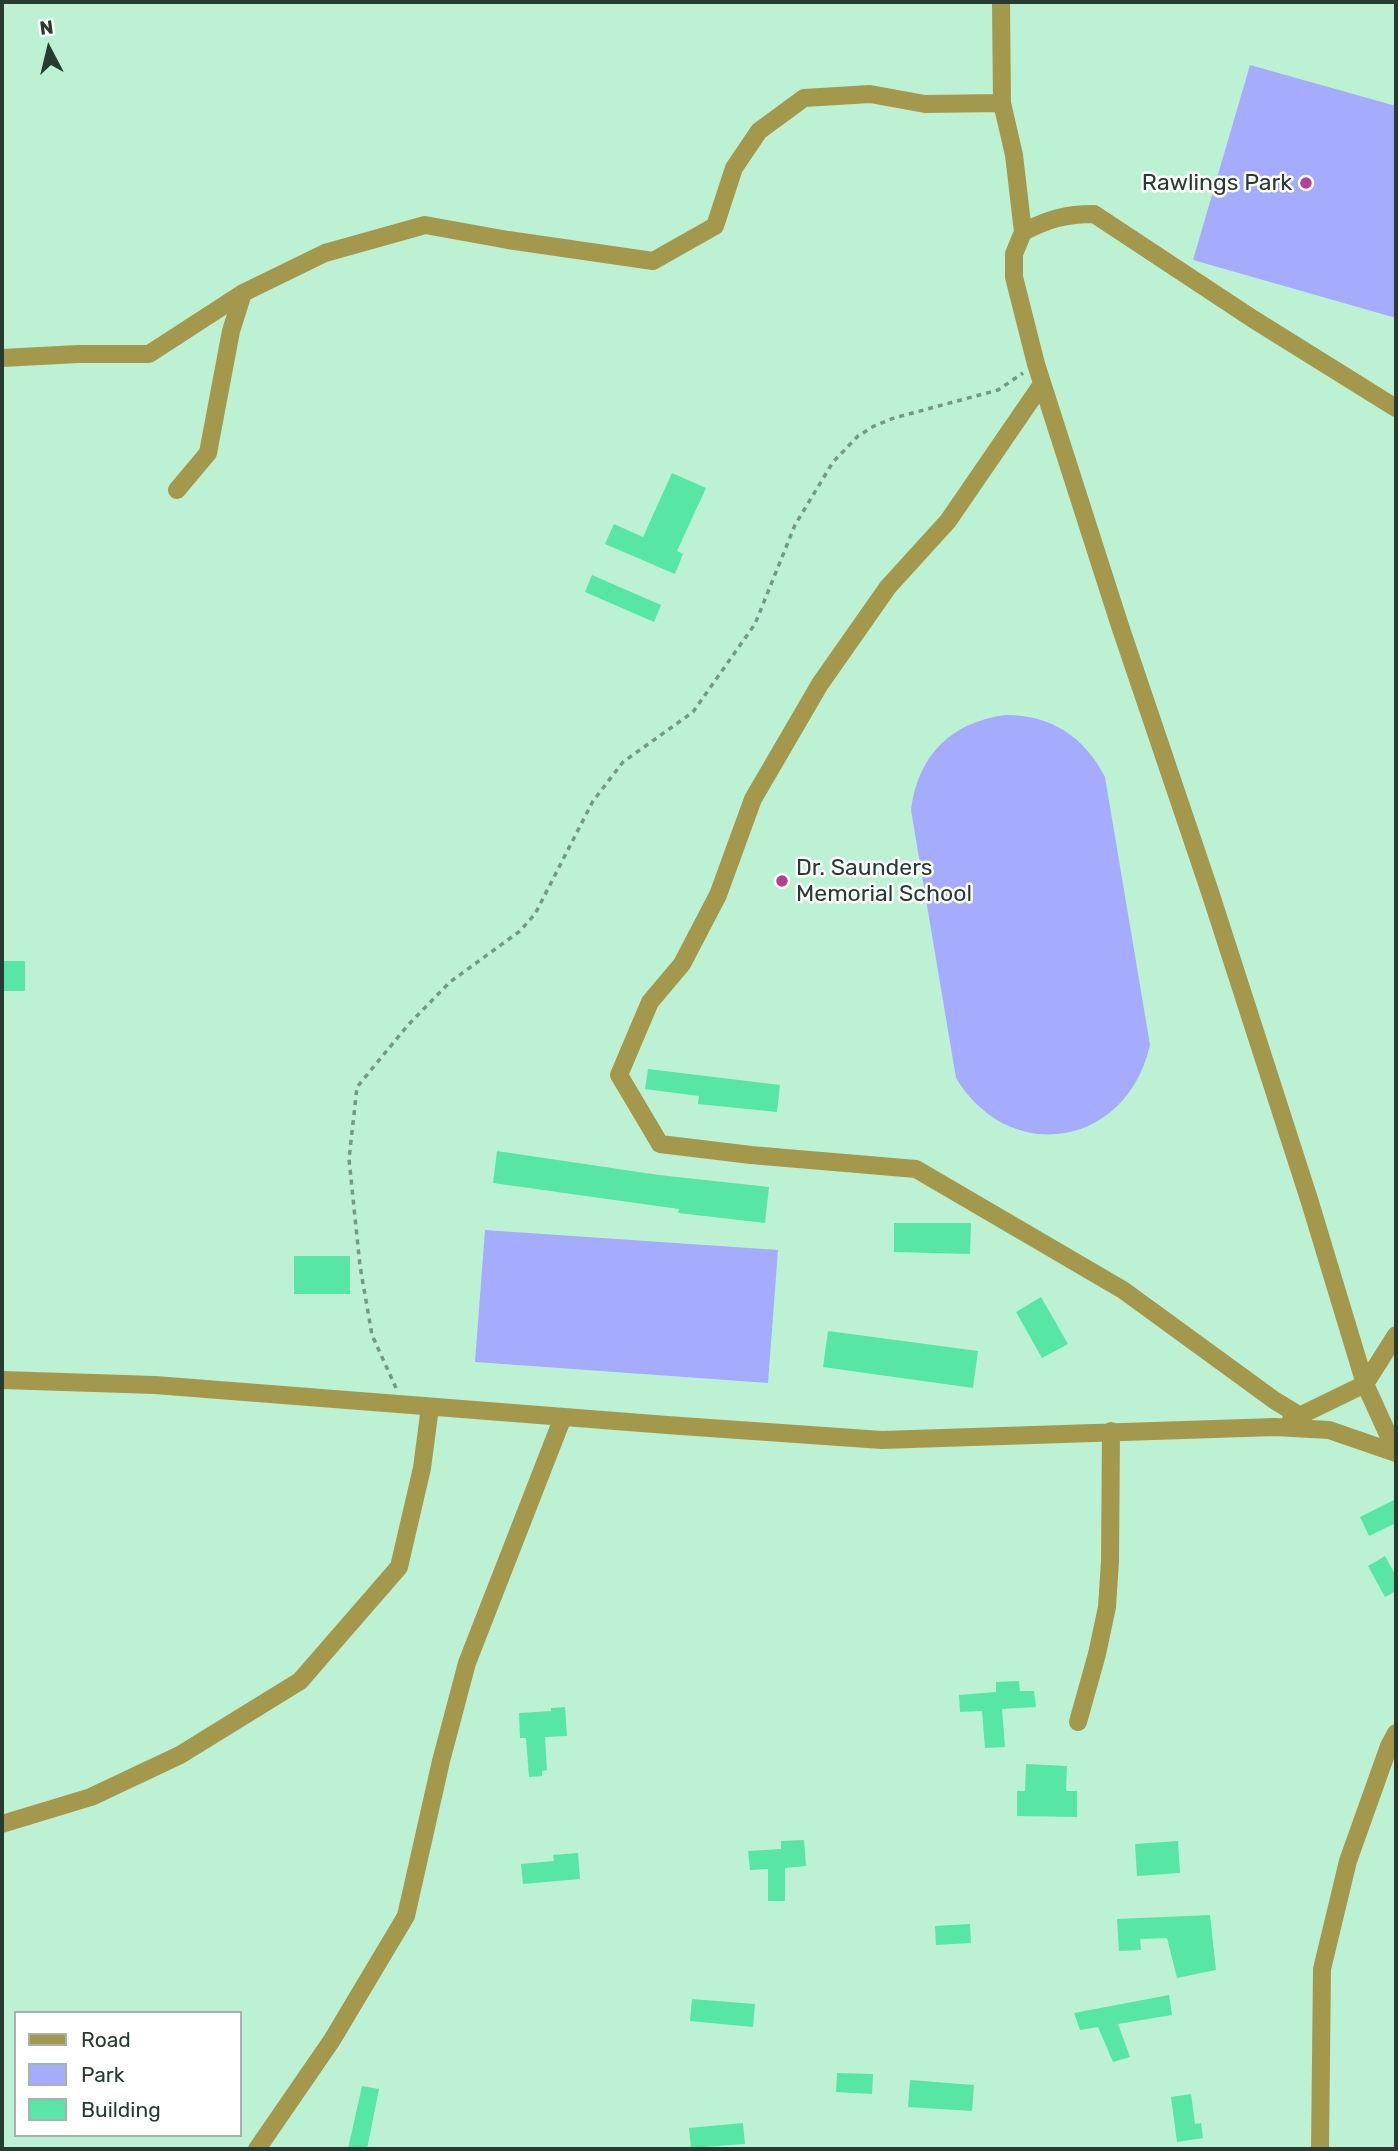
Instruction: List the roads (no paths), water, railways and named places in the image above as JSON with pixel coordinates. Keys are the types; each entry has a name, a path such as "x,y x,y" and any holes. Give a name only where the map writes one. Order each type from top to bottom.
{"street":[{"path":"1001,2 1002,103 1014,155 1023,232 1014,254 1014,276 1036,363 1309,1199 1365,1384 1396,1452"},
{"path":"2,358 149,354 243,293 325,253 425,225 653,261 715,226 734,169 759,131 804,98 870,94 925,104 1002,103"},
{"path":"1023,232 1046,220 1069,214 1094,214 1396,408"},
{"path":"177,490 208,453 231,331 243,293"},
{"path":"1042,383 948,521 888,587 820,684 753,799 718,895 682,964 650,1002 619,1075 660,1143 751,1155 916,1169 1123,1290 1300,1416"},
{"path":"1275,1427 1365,1384 1396,1335"},
{"path":"2,1380 155,1385 882,1440 1275,1427 1329,1430 1396,1452"},
{"path":"2,1824 91,1797 180,1755 300,1681 399,1567 422,1468 430,1407"},
{"path":"257,2149 331,2040 406,1916 441,1761 467,1663 563,1417"},
{"path":"1078,1722 1107,1607 1111,1431"},
{"path":"1320,2149 1322,1969 1348,1861 1396,1732"}],"place":[{"name":"Rawlings Park","path":"1306,183"},
{"name":"Dr. Saunders Memorial School","path":"782,881"}]}
